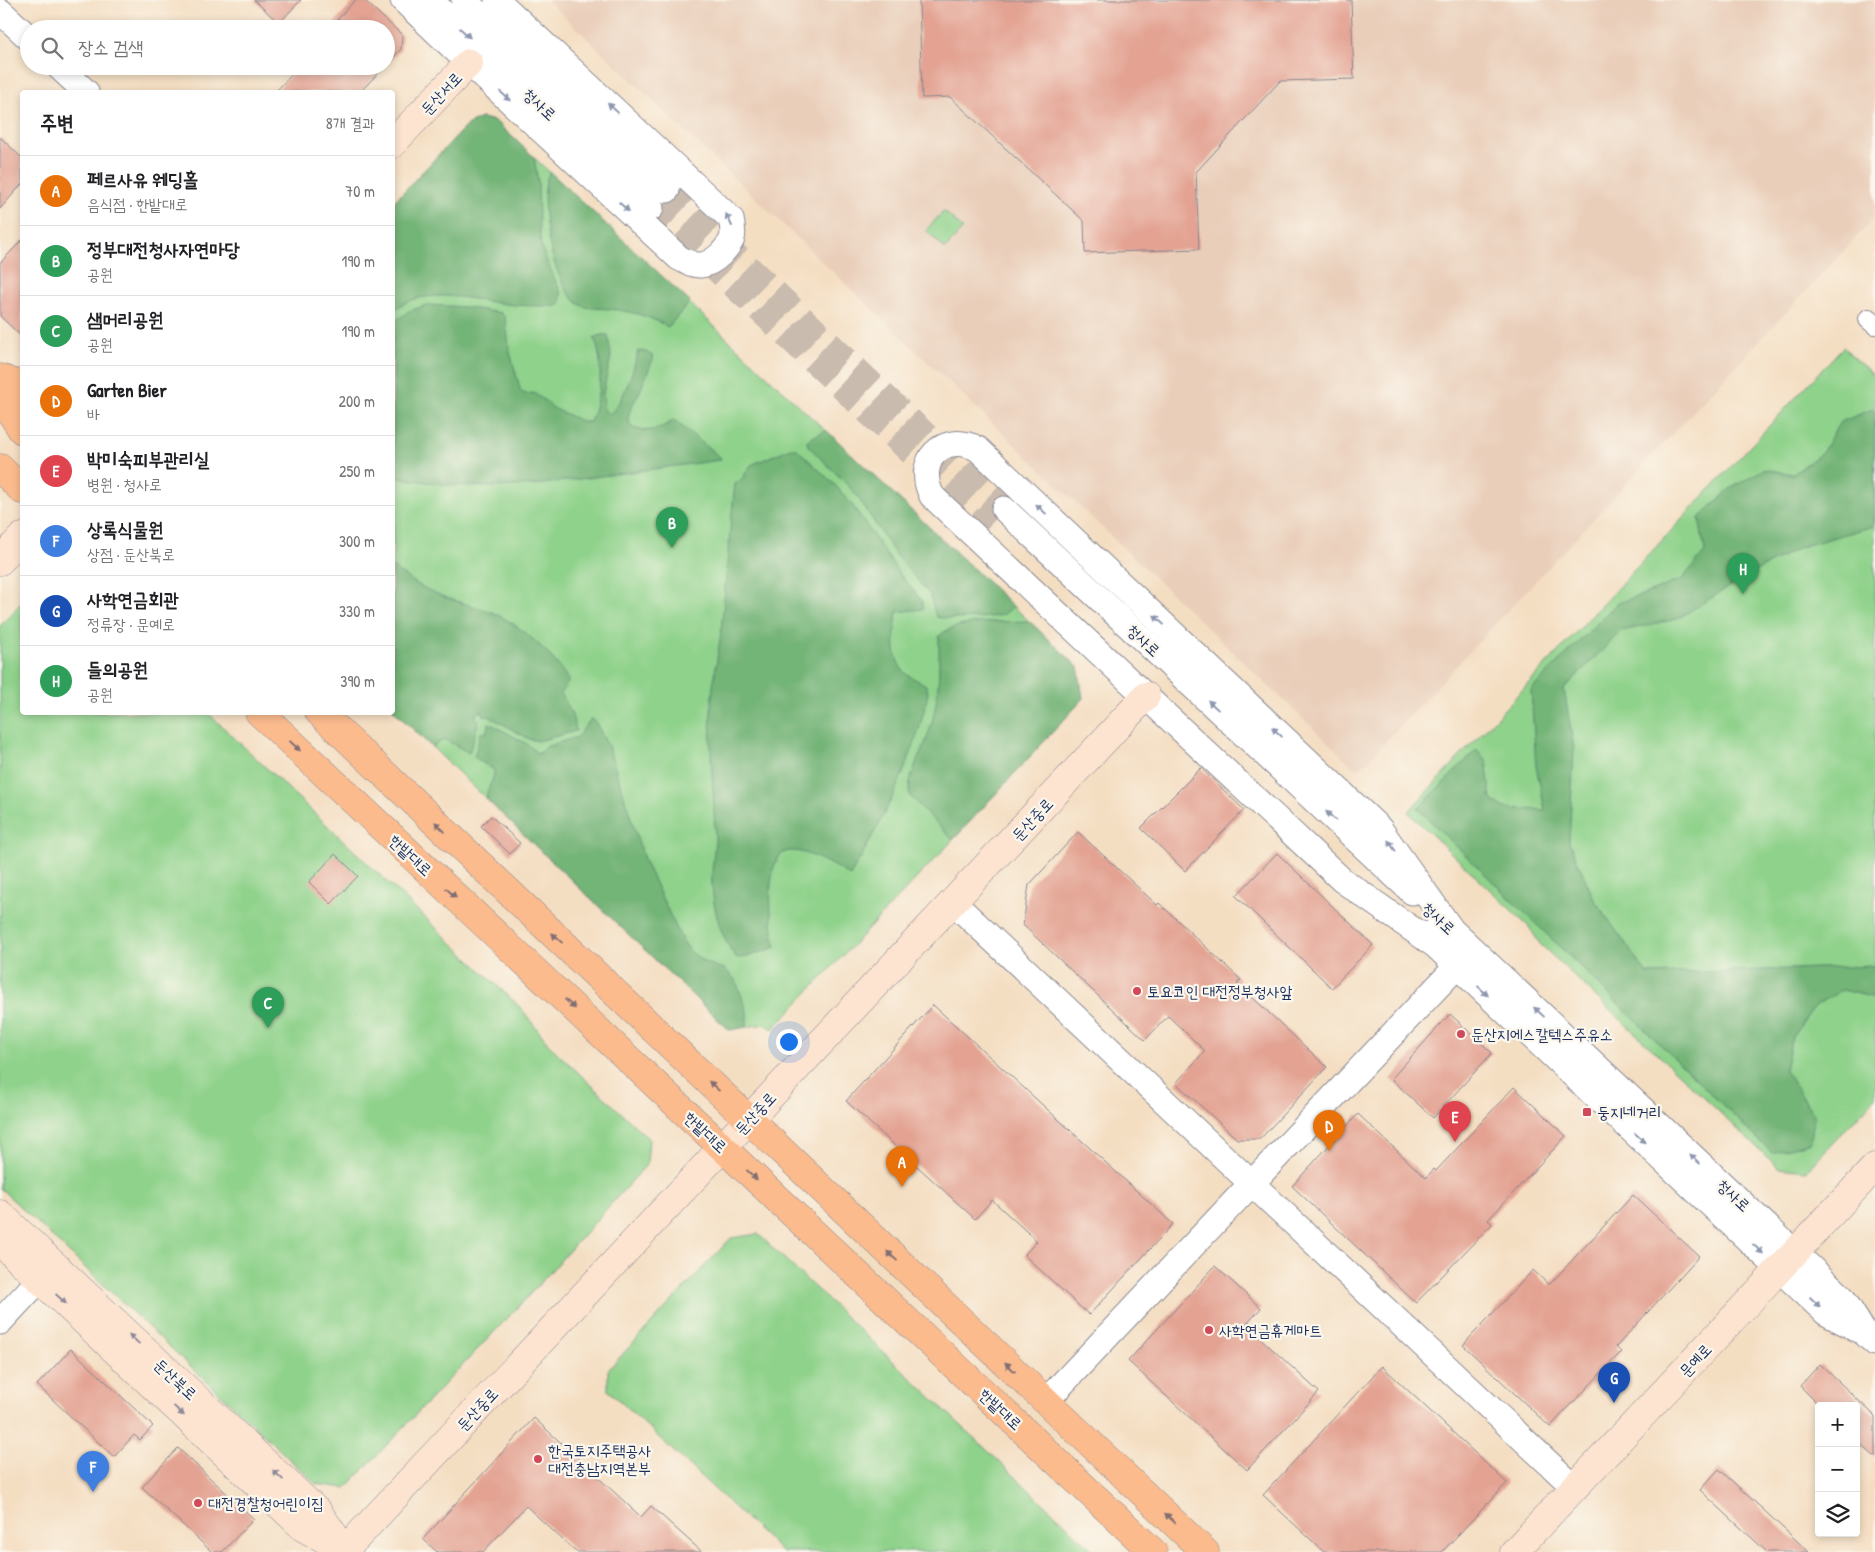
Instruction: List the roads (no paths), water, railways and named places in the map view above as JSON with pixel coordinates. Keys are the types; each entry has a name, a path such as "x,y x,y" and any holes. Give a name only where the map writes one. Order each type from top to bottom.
{"main road":[{"name":"둔산서로","path":"395,141 469,63"},
{"path":"0,378 20,386"},
{"path":"0,396 20,427"},
{"path":"0,414 20,429"},
{"path":"1,470 20,488"},
{"path":"0,561 20,539"},
{"name":"둔산중로","path":"344,1551 954,903 1146,696"},
{"name":"한밭대로","path":"262,715 1153,1552"},
{"path":"322,715 1205,1552"},
{"name":"문예로","path":"1514,1552 1875,1167"},
{"name":"둔산북로","path":"0,1214 47,1272"},
{"name":"둔산북로","path":"0,1242 47,1272 318,1512 344,1551"}],"street":[{"path":"404,0 679,258 689,264 700,266 711,264 732,241 734,230 731,219 497,0"},
{"name":"청사로","path":"430,0 659,199 464,0"},
{"path":"0,12 20,30"},
{"path":"68,75 84,90"},
{"path":"953,444 969,444 986,456 1380,829 1443,937 1342,880 932,496 927,487 925,477 931,457 939,449 953,444"},
{"name":"청사로","path":"997,517 1787,1261 1826,1313 1870,1338"},
{"path":"954,903 1575,1488"},
{"name":"청사로","path":"1443,937 1457,966 1787,1261"},
{"path":"1046,1401 1457,966"},
{"path":"0,1322 47,1272"}],"tunnel":[{"path":"667,190 1004,509"},
{"path":"651,208 989,526"}],"place":[{"name":"정부대전청사자연마당","path":"672,548"},
{"name":"들의공원","path":"1743,594"},
{"name":"토요코인 대전정부청사앞","path":"1137,991"},
{"name":"샘머리공원","path":"268,1028"},
{"name":"둔산지에스칼텍스주유소","path":"1461,1034"},
{"name":"둥지네거리","path":"1587,1112"},
{"name":"박미숙피부관리실","path":"1455,1142"},
{"name":"Garten Bier","path":"1329,1151"},
{"name":"페르사유 웨딩홀","path":"902,1187"},
{"name":"사학연금휴게마트","path":"1209,1330"},
{"name":"사학연금회관","path":"1614,1403"},
{"name":"한국토지주택공사 대전충남지역본부","path":"538,1459"},
{"name":"상록식물원","path":"93,1492"},
{"name":"대전경찰청어린이집","path":"198,1503"}]}
